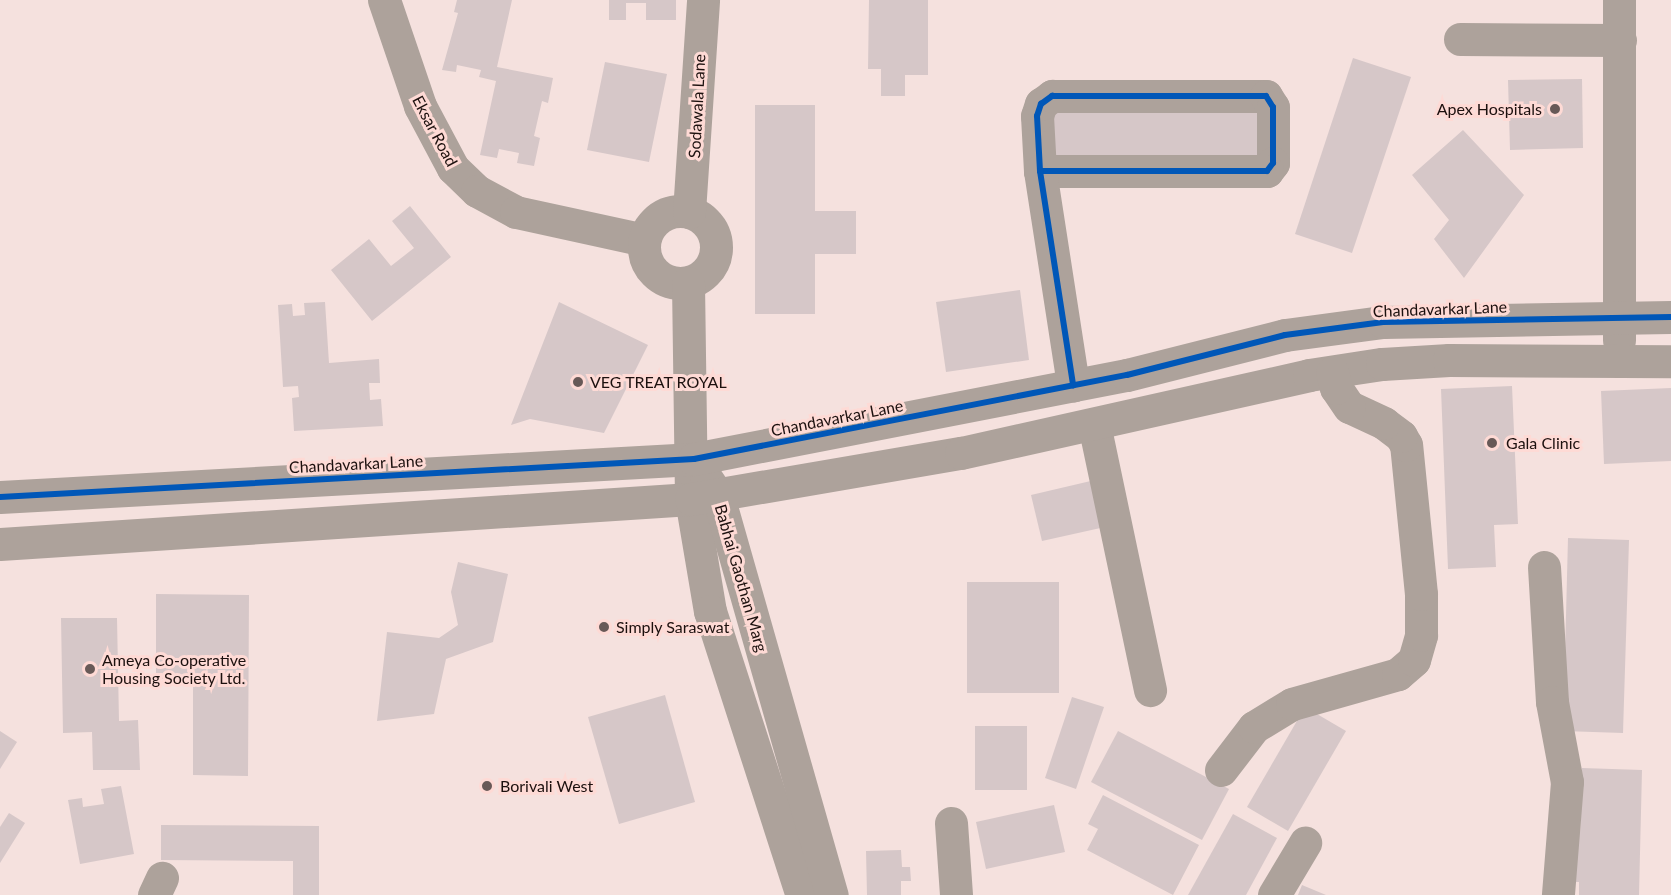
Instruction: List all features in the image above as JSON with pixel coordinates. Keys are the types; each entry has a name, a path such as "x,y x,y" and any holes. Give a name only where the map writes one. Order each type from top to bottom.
{"street":[{"name":"Eksar Road","path":"384,0 420,106 453,168 477,192 516,212 644,240"},
{"name":"Sodawala Lane","path":"689,212 703,0"},
{"path":"1618,364 1619,0"},
{"path":"1460,39 1620,40"},
{"path":"1040,171 1267,171 1273,163 1273,107 1266,96 1052,96 1041,104 1037,116 1040,171 1073,385"},
{"path":"689,212 710,225 717,248 708,271 688,283 676,284 654,273 647,264 644,240 656,220 666,214 689,212"},
{"path":"688,283 694,459"},
{"name":"Chandavarkar Lane","path":"0,496 694,459 1073,385 1285,334 1383,322 1671,317"},
{"path":"0,544 705,498 821,480 1332,372 1382,364 1449,360 1618,364 1671,362"},
{"path":"1221,770 1254,727 1292,704 1398,674 1414,660 1417,651 1421,635 1421,594 1406,446 1401,436 1384,423 1349,406 1336,388 1332,372"},
{"path":"1094,424 1150,690"},
{"name":"Babhai Gaothan Marg","path":"694,459 832,895"},
{"name":"Babhai Gaothan Marg","path":"705,498 710,611 802,895"},
{"path":"1544,567 1552,702 1567,782 1558,895"},
{"path":"951,823 956,895"},
{"path":"1274,895 1305,843"}],"building":[{"path":"457,0 512,0 497,67 553,78 548,103 542,101 534,136 540,138 534,166 517,163 519,153 499,149 497,158 480,155 496,81 479,77 481,70 457,65 456,72 442,70 458,13 454,12"},
{"path":"609,0 676,0 676,20 646,20 646,3 626,3 626,20 609,20"},
{"path":"869,0 928,0 928,75 905,75 905,96 881,96 881,69 868,69"},
{"path":"1353,58 1411,77 1352,253 1295,234"},
{"path":"605,62 667,74 649,162 587,150"},
{"path":"1582,79 1583,148 1510,150 1508,80"},
{"path":"1052,101 1268,102 1267,156 1051,159"},
{"path":"755,105 815,105 815,211 856,211 856,254 815,254 815,314 755,314"},
{"path":"1463,130 1524,195 1464,278 1434,239 1449,220 1412,175"},
{"path":"410,206 451,257 372,321 331,270 369,239 391,266 414,248 392,221"},
{"path":"1020,290 1029,360 946,372 936,302"},
{"path":"325,302 329,363 379,359 380,383 369,383 370,400 381,399 383,426 294,431 292,398 299,397 298,386 283,387 278,305 292,304 293,316 305,315 304,303"},
{"name":"VEG TREAT ROYAL","path":"559,302 648,345 604,433 530,419 511,425"},
{"path":"1512,386 1518,524 1494,525 1496,567 1448,569 1441,389"},
{"path":"1671,388 1671,461 1604,464 1601,391"},
{"path":"1095,480 1105,527 1042,541 1031,495"},
{"path":"1568,538 1629,540 1623,733 1563,731"},
{"path":"458,562 508,574 493,642 446,659 434,714 377,721 387,632 439,638 458,625 451,592"},
{"path":"967,582 1059,582 1059,693 967,693"},
{"path":"156,594 249,595 248,776 193,775 193,679 156,679"},
{"name":"Ameya Co-operative Housing Society Ltd.","path":"61,618 117,618 119,721 138,720 140,770 93,770 92,732 63,733"},
{"path":"665,695 695,802 619,824 588,717"},
{"path":"1072,697 1104,707 1076,789 1045,778"},
{"path":"1305,707 1346,731 1288,831 1247,807"},
{"path":"975,726 1027,726 1027,790 975,790"},
{"path":"0,731 17,742 0,769"},
{"path":"1118,731 1229,789 1202,840 1091,782"},
{"path":"1582,768 1642,770 1639,895 1579,895 1579,882 1571,882 1572,833 1580,833"},
{"path":"121,786 134,854 80,864 68,800 82,798 83,807 104,804 101,789"},
{"path":"1103,795 1199,845 1173,895 1087,850 1098,829 1088,824"},
{"path":"1054,805 1065,852 986,869 976,822"},
{"path":"9,813 25,823 0,863 0,827"},
{"path":"1233,814 1277,838 1246,895 1188,895"},
{"path":"161,825 319,826 319,895 293,895 293,861 161,860"},
{"path":"901,850 902,867 910,867 911,881 901,881 901,895 867,895 866,851"},
{"path":"1302,885 1326,895 1298,895"}],"cycle path":[{"path":"1040,171 1037,116 1041,104 1052,96 1266,96 1273,107 1273,163 1267,171 1040,171 1073,385"},
{"path":"0,497 694,459 1127,375 1285,335 1383,322 1671,317"}],"place":[{"name":"Apex Hospitals","path":"1555,109"},
{"name":"VEG TREAT ROYAL","path":"578,382"},
{"name":"Gala Clinic","path":"1492,443"},
{"name":"Simply Saraswat","path":"604,627"},
{"name":"Ameya Co-operative Housing Society Ltd.","path":"90,669"},
{"name":"Borivali West","path":"487,786"}]}
